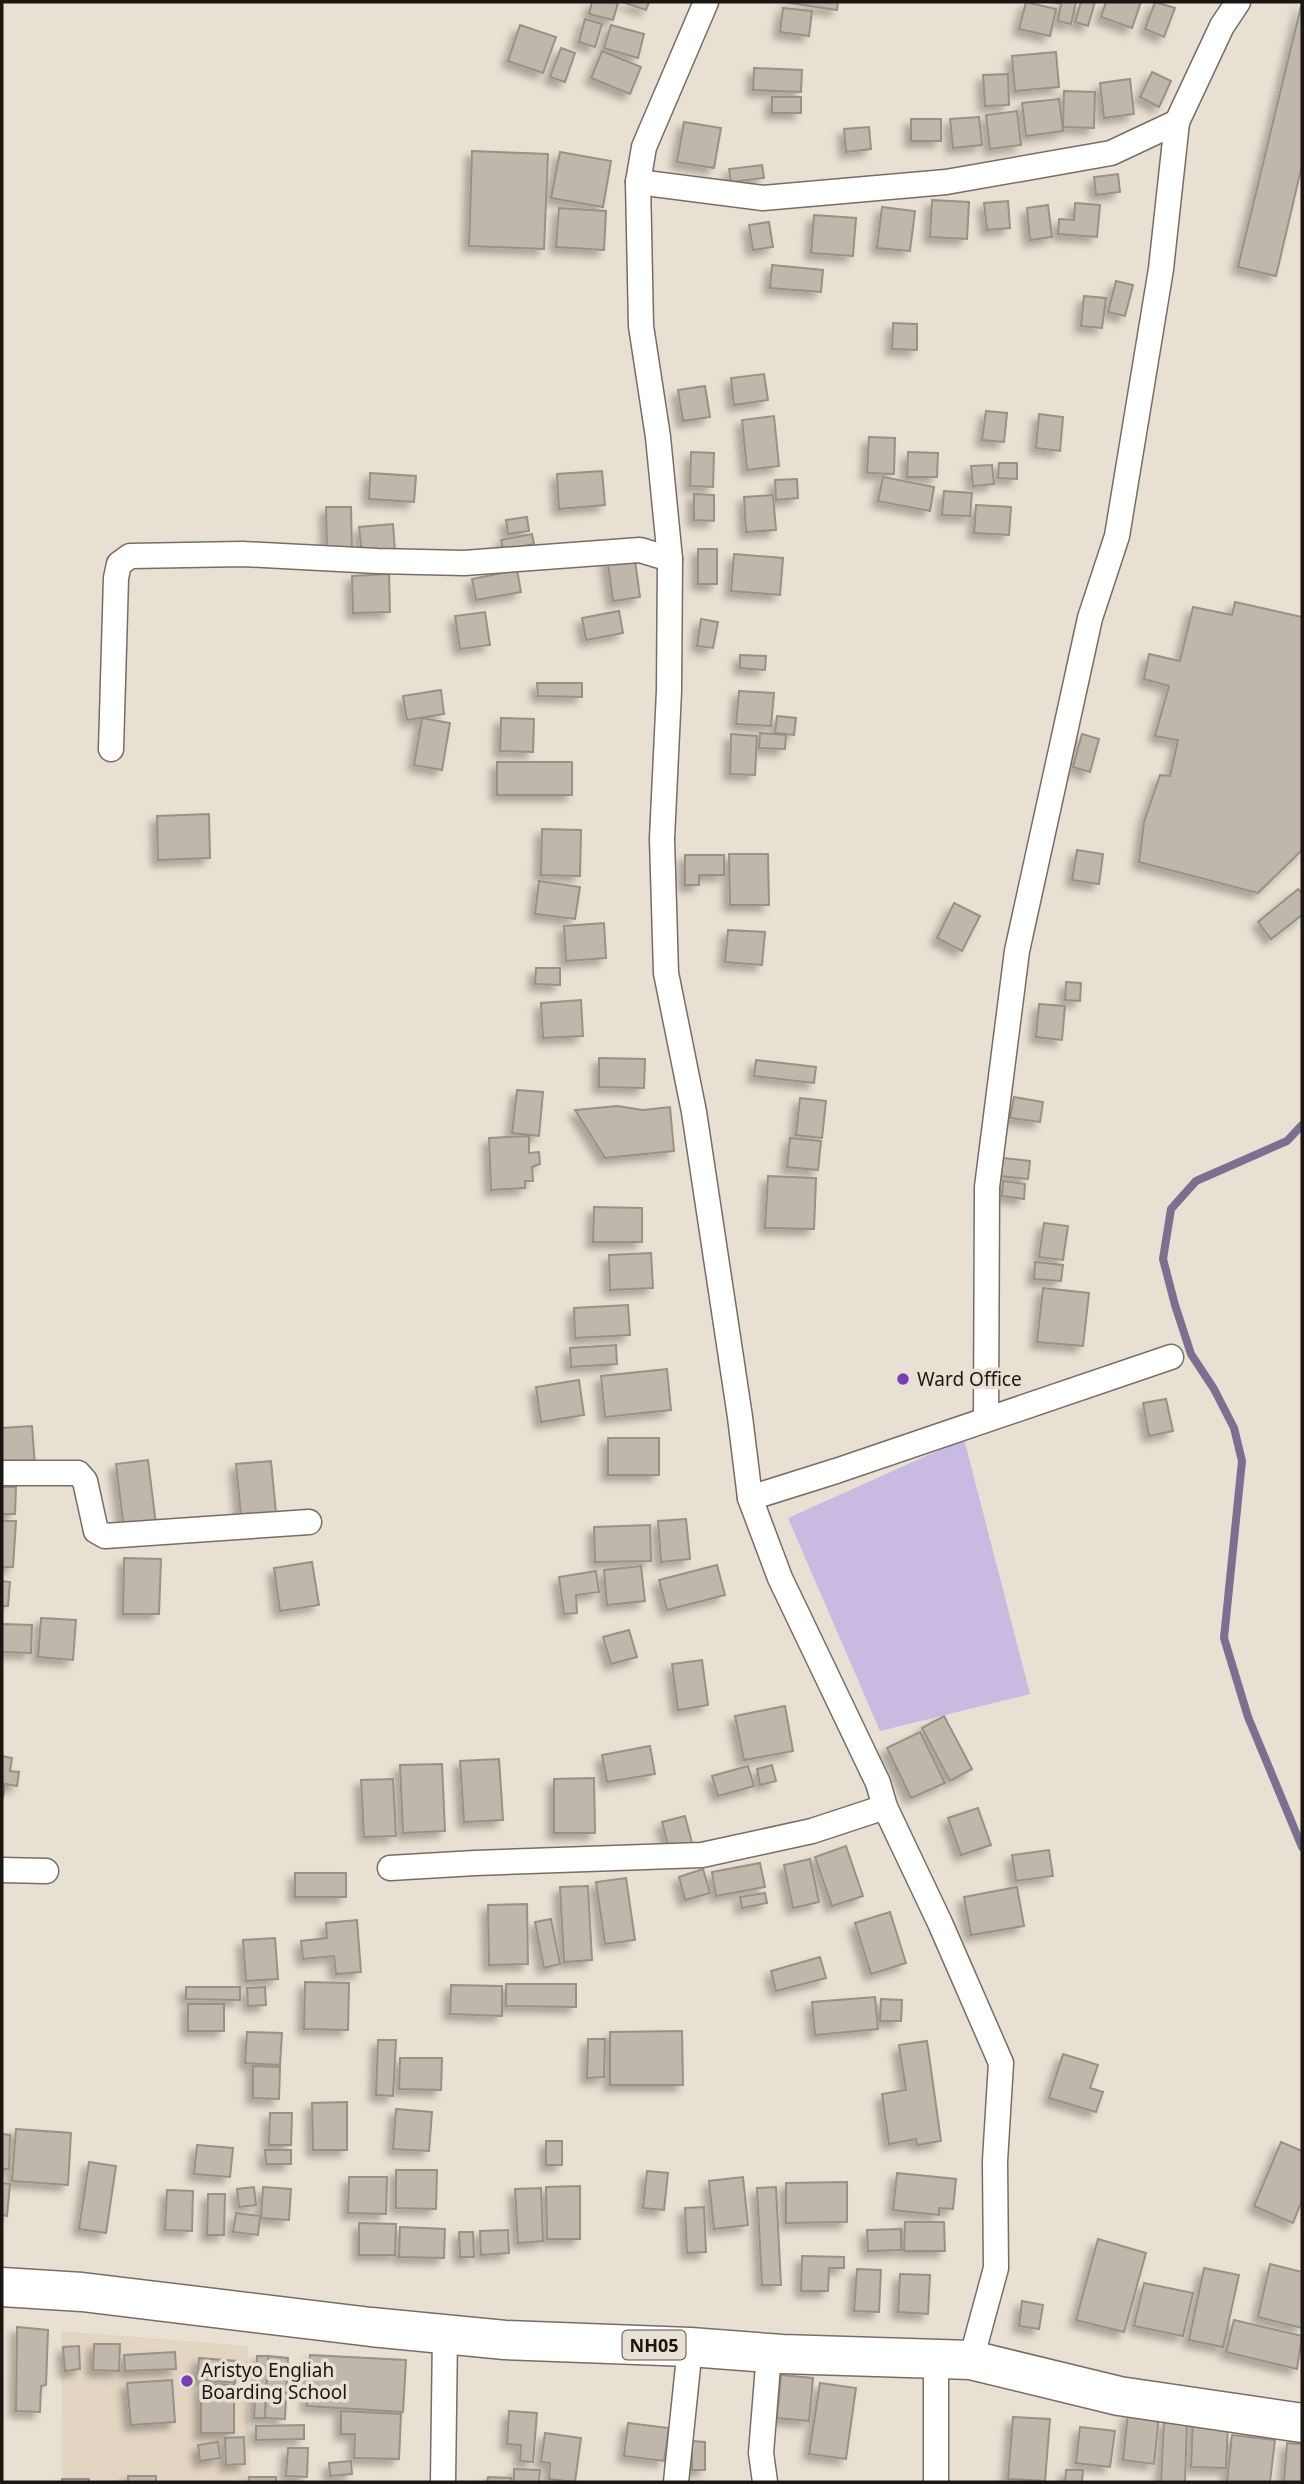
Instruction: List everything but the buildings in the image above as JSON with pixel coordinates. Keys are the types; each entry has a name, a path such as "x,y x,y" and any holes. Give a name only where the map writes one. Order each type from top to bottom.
{"main road":[{"name":"NH05","path":"2,2287 82,2292 505,2340 953,2359 1119,2396 1302,2423"}],"street":[{"path":"706,2 699,12 644,146 638,182 640,326 657,437 670,559 669,691 662,839 667,973 694,1112 750,1498 780,1578 878,1783 885,1807 940,1923 1001,2063 996,2161 996,2268 953,2359 936,2482"},
{"path":"986,1419 986,1187 1015,963 1090,618 1117,536 1161,269 1177,122 1222,26 1238,2"},
{"path":"638,182 763,198 946,182 1111,153 1177,122"},
{"path":"111,749 116,578 119,564 130,556 243,554 464,563 640,550 670,559"},
{"path":"750,1498 1171,1357"},
{"path":"2,1474 78,1473 85,1481 96,1531 105,1536 309,1522"},
{"path":"390,1868 702,1855 812,1831 885,1807"},
{"path":"2,1870 46,1871"},
{"path":"443,2482 445,2334"},
{"path":"676,2482 690,2347"},
{"path":"765,2482 761,2453 769,2353"}],"shaded area":[{"path":"964,1439 1030,1694 880,1731 788,1518"},
{"path":"61,2331 248,2346 251,2482 62,2482"}],"waterway":[{"path":"1302,1125 1287,1141 1196,1181 1171,1209 1163,1259 1191,1354 1214,1389 1234,1428 1242,1461 1224,1638 1248,1717 1302,1847"}],"place":[{"name":"Ward Office","path":"903,1379"},
{"name":"Aristyo Engliah Boarding School","path":"187,2381"}]}
